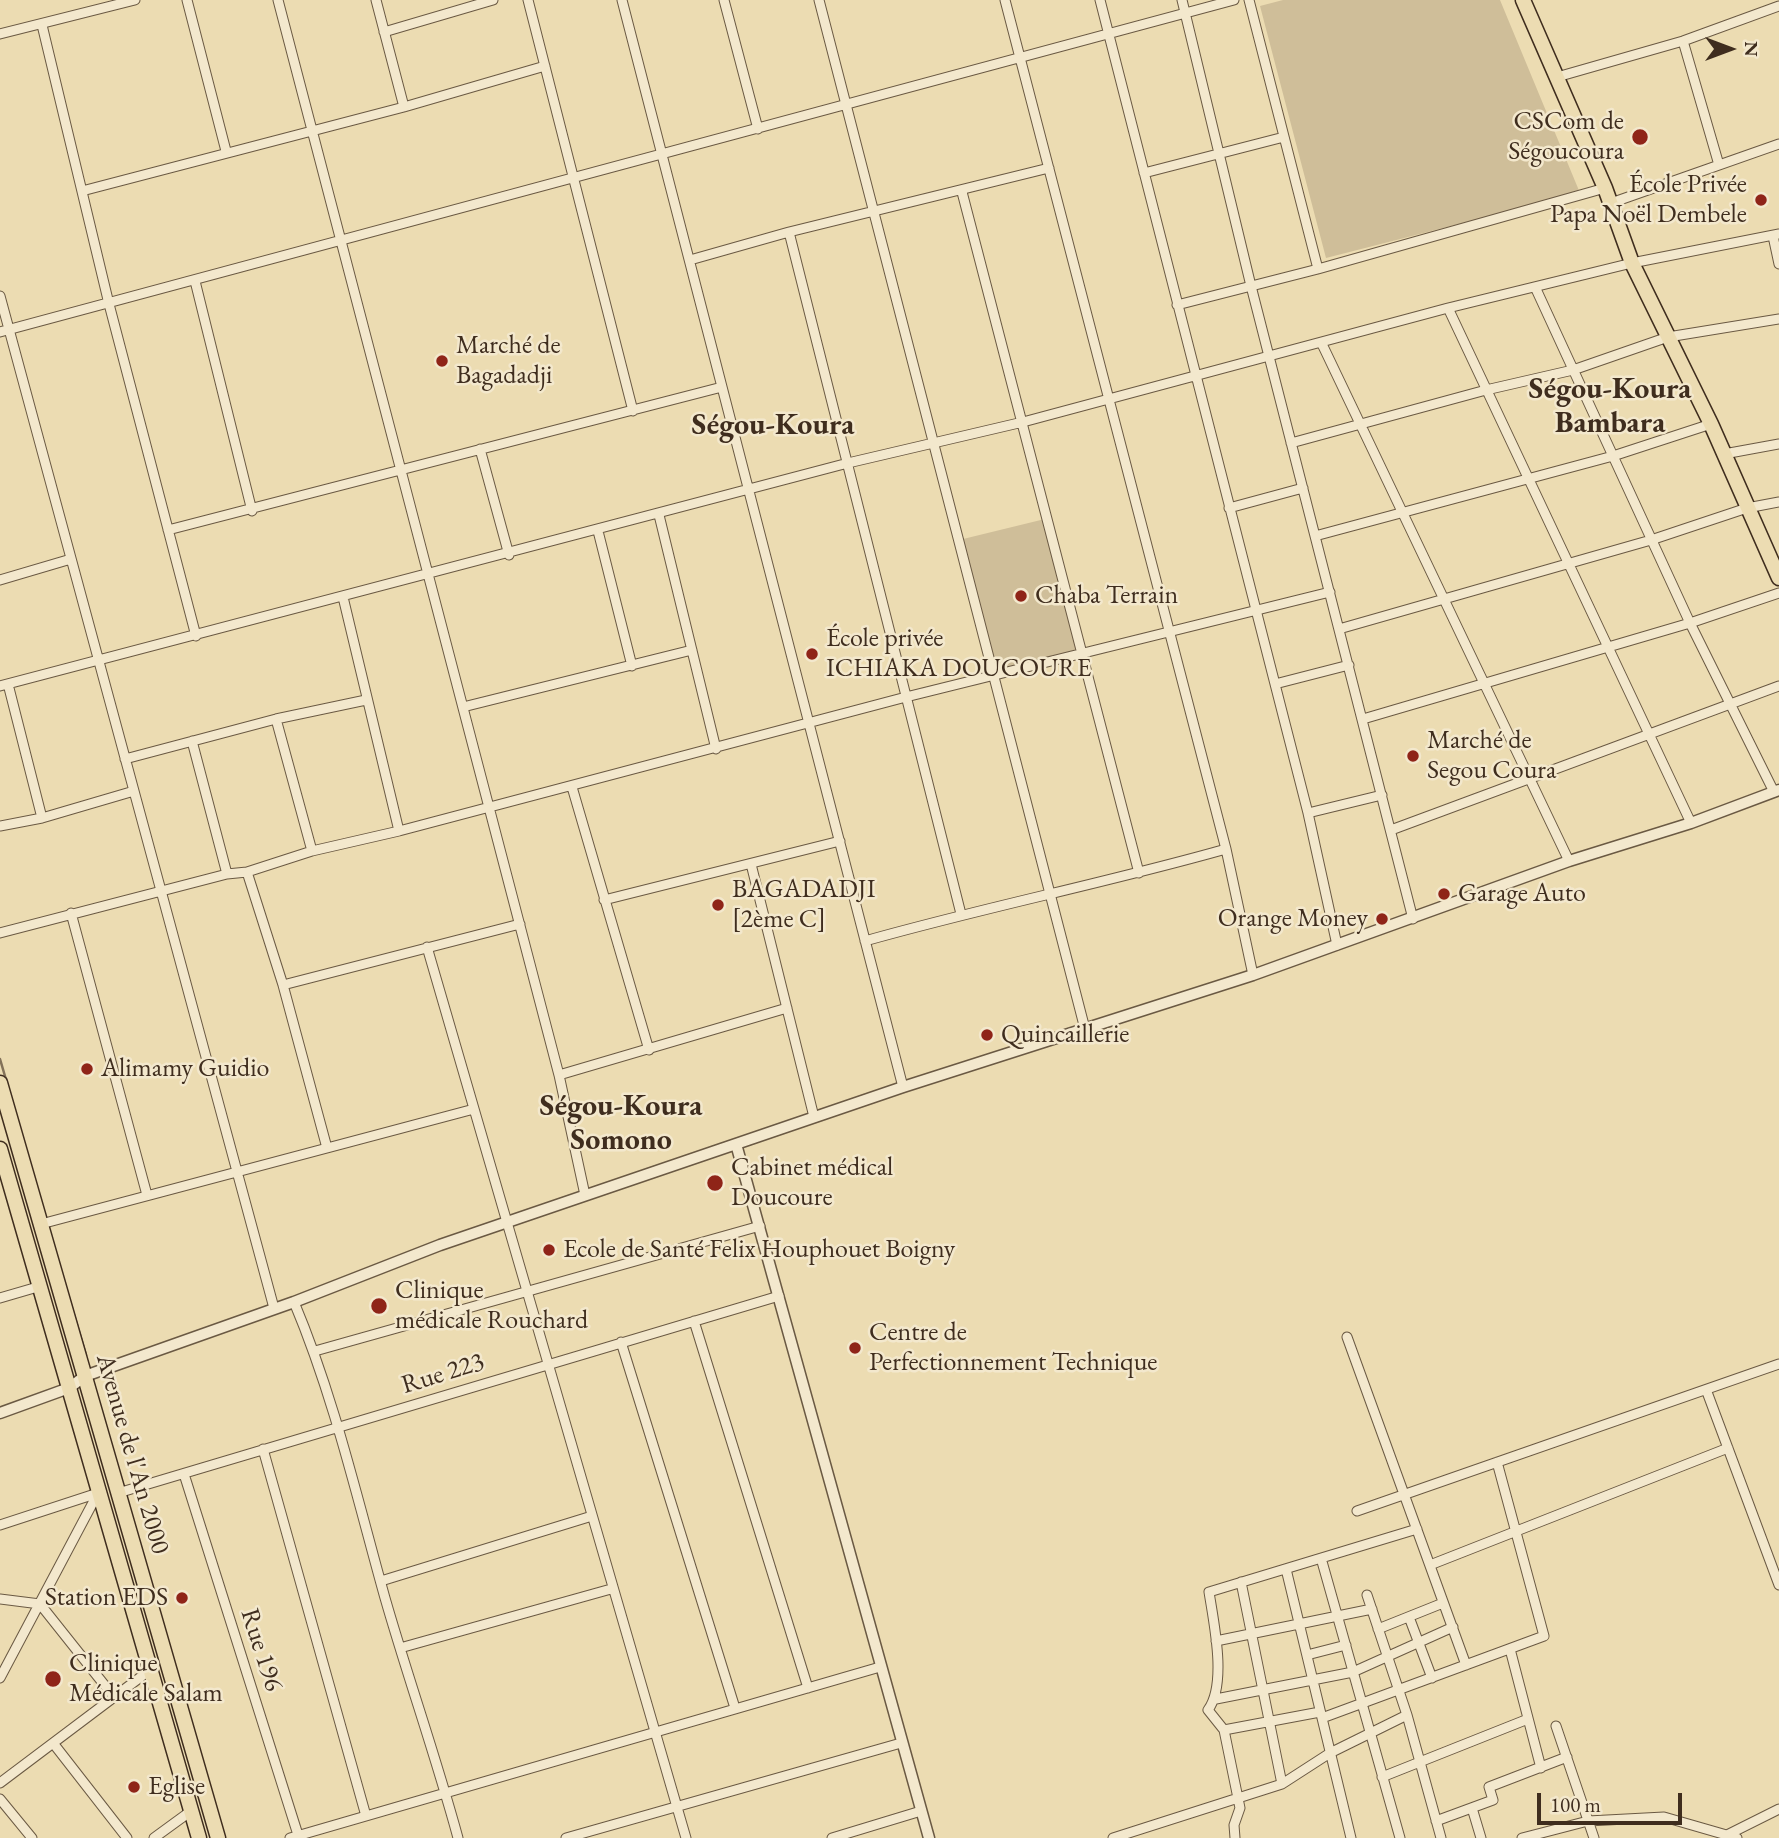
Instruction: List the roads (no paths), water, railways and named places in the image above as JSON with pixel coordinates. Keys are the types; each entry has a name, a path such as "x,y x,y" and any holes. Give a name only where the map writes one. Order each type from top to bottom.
{"main road":[{"path":"1523,0 1605,188 1632,263 1711,424 1747,508 1775,558 1779,579"},
{"name":"Avenue de l'An 2000","path":"0,1083 218,1838"},
{"name":"Avenue de l'An 2000","path":"0,1149 198,1838"}],"street":[{"path":"0,34 135,0"},
{"path":"187,0 226,151"},
{"path":"278,0 559,1075 585,1195"},
{"path":"376,0 404,107"},
{"path":"384,32 493,0"},
{"path":"528,0 633,411"},
{"path":"622,0 903,1087"},
{"path":"724,0 758,129"},
{"path":"820,0 1085,1029"},
{"path":"1006,0 1226,849 1253,975"},
{"path":"1100,0 1308,813 1337,945"},
{"path":"1182,0 1269,358 1413,919"},
{"path":"4,331 1234,0"},
{"path":"1249,0 1318,269"},
{"path":"1557,77 1683,41 1779,6"},
{"path":"42,25 109,304 196,636"},
{"path":"1683,41 1719,165"},
{"path":"82,191 226,151 404,107 545,66"},
{"path":"1144,173 1284,137"},
{"path":"1611,203 1779,144"},
{"path":"690,260 789,232 962,192 1049,168"},
{"path":"1177,304 1318,269 1605,188"},
{"path":"962,192 1139,873"},
{"path":"789,232 961,914"},
{"path":"42,818 4,685 509,555 848,463 1023,422 1322,344 1448,308 1536,289 1632,263 1776,235 1779,264"},
{"path":"195,281 253,511"},
{"path":"0,1413 69,1388 85,1376 585,1195 903,1087 1253,975 1569,861 1691,823 1776,791 1730,706 1690,623 1536,289"},
{"path":"0,296 4,331 71,559 274,1308"},
{"path":"1448,308 1691,823"},
{"path":"1291,443 1486,390 1573,370 1668,337 1779,319"},
{"path":"1322,344 1569,861"},
{"path":"168,530 253,511 401,469 722,387"},
{"path":"1315,536 1613,456 1711,424"},
{"path":"1724,454 1779,444"},
{"path":"480,449 509,555"},
{"path":"1229,508 1303,488"},
{"path":"1339,629 1651,540 1747,508 1779,502"},
{"path":"659,515 716,749"},
{"path":"598,531 632,666"},
{"path":"0,580 71,559"},
{"path":"0,933 227,874 247,872 312,851 572,787 906,697 1330,592"},
{"path":"1363,719 1690,623 1779,593"},
{"path":"343,597 399,831"},
{"path":"463,707 692,650"},
{"path":"1275,684 1349,665"},
{"path":"1391,830 1730,706 1779,685"},
{"path":"125,759 276,719 366,700"},
{"path":"276,719 312,851"},
{"path":"192,741 227,874"},
{"path":"572,787 649,1050"},
{"path":"0,826 42,818 134,791"},
{"path":"1308,813 1382,795"},
{"path":"604,901 839,841"},
{"path":"865,941 961,914 1139,873 1226,849"},
{"path":"751,864 814,1117"},
{"path":"247,872 283,985 327,1148"},
{"path":"71,914 147,1195"},
{"path":"283,985 520,924"},
{"path":"427,947 685,1838"},
{"path":"559,1075 787,1008"},
{"path":"41,1224 474,1109"},
{"path":"736,1144 929,1838"},
{"path":"315,1351 528,1294 760,1226"},
{"path":"0,1298 41,1286"},
{"name":"Rue 223","path":"118,1493 779,1296"},
{"path":"294,1302 315,1351 400,1648 458,1838"},
{"path":"694,1321 808,1688"},
{"path":"1347,1337 1466,1665"},
{"path":"621,1342 735,1708"},
{"path":"1356,1511 1707,1392 1779,1364"},
{"path":"1707,1392 1779,1585"},
{"path":"1430,1565 1728,1448"},
{"path":"263,1449 366,1816"},
{"path":"1224,1730 1269,1720 1321,1715 1362,1703 1544,1636 1497,1462"},
{"name":"Rue 196","path":"184,1474 296,1837"},
{"path":"0,1525 98,1493"},
{"path":"0,1678 98,1493"},
{"path":"381,1581 592,1516"},
{"path":"1236,1838 1234,1825 1240,1808 1235,1797 1224,1730 1208,1710 1216,1699 1216,1641 1209,1592 1417,1529"},
{"path":"1321,1558 1400,1838"},
{"path":"1286,1569 1351,1838"},
{"path":"1241,1583 1282,1784"},
{"path":"400,1648 611,1589"},
{"path":"1367,1595 1407,1716 1441,1838"},
{"path":"0,1599 40,1604 114,1697"},
{"path":"1378,1629 1443,1602"},
{"path":"1216,1641 1371,1609"},
{"path":"1409,1617 1432,1678"},
{"path":"1216,1699 1264,1692 1353,1672 1452,1627"},
{"path":"1307,1654 1346,1645"},
{"path":"1510,1648 1541,1768"},
{"path":"296,1837 880,1667"},
{"path":"0,1783 150,1670"},
{"path":"1113,1838 1282,1784 1330,1753 1407,1716"},
{"path":"1382,1777 1528,1719"},
{"path":"1556,1726 1594,1838"},
{"path":"53,1743 127,1838"},
{"path":"566,1838 901,1743"},
{"path":"1436,1821 1493,1800 1489,1787 1567,1757"},
{"path":"0,1799 31,1838"},
{"path":"1472,1808 1481,1838"},
{"path":"1522,1838 1588,1821 1664,1817 1729,1837 1779,1809"},
{"path":"154,1838 191,1811"},
{"path":"832,1838 921,1811"}],"waterway":[{"path":"0,1059 7,1083"},
{"path":"64,1281 86,1355"}],"place":[{"name":"CSCom de Ségoucoura","path":"1640,137"},
{"name":"École Privée Papa Noël Dembele","path":"1761,200"},
{"name":"Marché de Bagadadji","path":"442,361"},
{"name":"Chaba Terrain","path":"1021,596"},
{"name":"École privée ICHIAKA DOUCOURE","path":"812,654"},
{"name":"Marché de Segou Coura","path":"1413,756"},
{"name":"Garage Auto","path":"1444,894"},
{"name":"BAGADADJI [2ème C]","path":"718,905"},
{"name":"Orange Money","path":"1382,919"},
{"name":"Quincaillerie","path":"987,1035"},
{"name":"Alimamy Guidio","path":"87,1069"},
{"name":"Cabinet médical Doucoure","path":"715,1183"},
{"name":"Ecole de Santé Felix Houphouet Boigny","path":"549,1250"},
{"name":"Clinique médicale Rouchard","path":"379,1306"},
{"name":"Centre de Perfectionnement Technique","path":"855,1348"},
{"name":"Station EDS","path":"182,1598"},
{"name":"Clinique Médicale Salam","path":"53,1679"},
{"name":"Eglise","path":"134,1787"}],"district":[{"name":"Ségou-Koura Bambara","path":"1610,407"},
{"name":"Ségou-Koura","path":"773,426"},
{"name":"Ségou-Koura Somono","path":"621,1124"}]}
